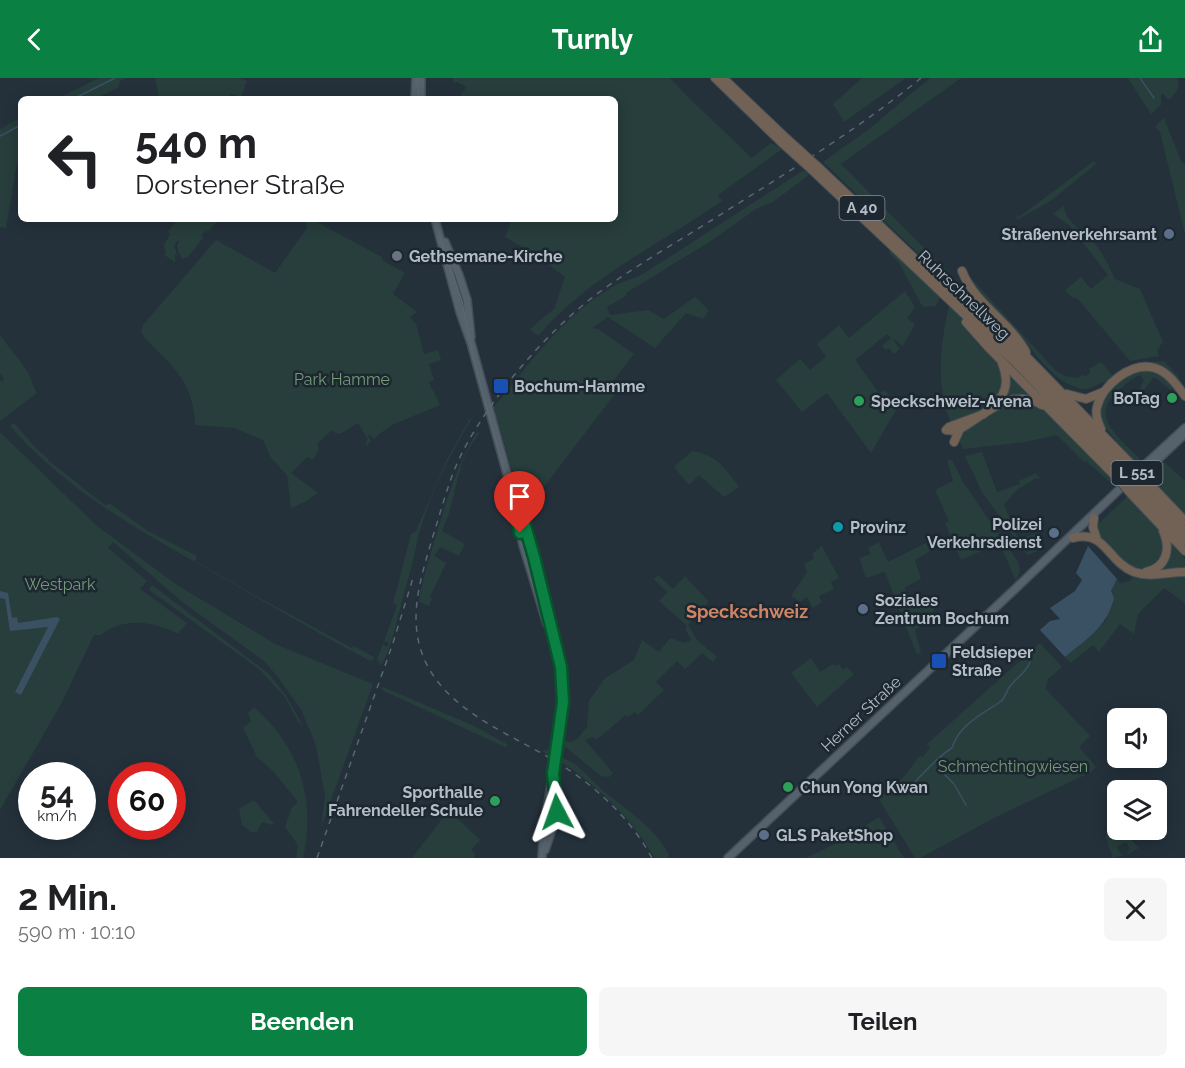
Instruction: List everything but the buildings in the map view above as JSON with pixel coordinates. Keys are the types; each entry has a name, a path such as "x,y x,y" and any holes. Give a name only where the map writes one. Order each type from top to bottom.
{"highway":[{"name":"Ruhrschnellweg","path":"715,78 955,299 1127,474 1185,540"},
{"name":"Ruhrschnellweg","path":"723,78 771,124 784,140"},
{"path":"731,78 771,124"},
{"path":"962,271 973,291 1014,334 1036,366"},
{"path":"955,299 1004,334 1113,445"},
{"path":"955,299 956,309 977,335 1056,414 1127,474 1139,487 1185,521"},
{"path":"1001,359 1006,376 1005,389 999,400 987,411 960,429 946,430 949,427 987,411 1009,400 1021,397 1038,402 1056,414"},
{"path":"1056,386 1072,396 1086,399 1107,389 1127,372 1140,367 1149,367 1163,372 1185,396"},
{"path":"1107,389 1099,401 1096,416 1127,474"},
{"path":"954,442 960,429"},
{"name":"Ruhrschnellweg","path":"1139,487 1185,532"},
{"path":"1138,573 1156,568 1167,554 1167,541 1139,487"},
{"path":"1094,518 1093,527 1097,540"},
{"path":"1157,521 1185,551"},
{"path":"1073,538 1086,535 1097,540 1120,564 1138,573 1154,575 1185,572"}],"main road":[{"path":"416,96 418,78"},
{"path":"418,78 421,96"},
{"path":"436,222 515,503 520,533 533,568 561,667 563,696 542,858"},
{"path":"436,222 459,275 470,317 471,343"},
{"path":"460,312 465,317 470,317"},
{"path":"465,329 470,317"},
{"name":"Herner Straße","path":"728,858 1185,428"},
{"name":"Herner Straße","path":"1034,571 1185,435"}],"green space":[{"path":"99,78 128,78 120,81 118,88 101,96 63,96"},
{"path":"155,78 239,78 247,81 242,96 231,94 230,96 158,96"},
{"path":"453,78 670,78 752,158 771,143 782,149 718,195 722,201 625,263 579,296 538,336 530,329 556,307 565,277 534,254 505,237 511,222 618,222 618,96 460,96 466,87 453,82"},
{"path":"862,78 906,78 844,122 833,104"},
{"path":"930,78 961,78 841,164 951,275 947,281 823,162 869,129"},
{"path":"1128,78 1177,78 1179,84 1169,100 1163,94 1161,95 1161,105 1151,114"},
{"path":"1164,118 1181,161 1185,164 1185,234 1160,132 1155,126"},
{"path":"18,119 18,163 6,228 0,227 0,129"},
{"path":"1094,161 1096,164 1052,200 1017,220 1017,215 1019,217"},
{"path":"804,170 809,175 773,202 756,209 711,241 607,307 610,315 648,310 664,319 695,297 709,310 703,319 686,313 655,348 608,317 592,328 598,329 634,354 613,381 620,387 528,508 522,507 494,407 535,356 566,323 600,295 618,284 643,274"},
{"path":"1064,206 1071,222 1100,251 1115,279 1140,289 1163,342 1157,350 1159,356 1130,361 1078,299 1070,296 1065,290 1081,277 1091,289 1108,275 1070,226 1053,214"},
{"path":"176,222 216,222 201,236 203,238 188,257 182,259 179,254 178,240 174,245 177,255 175,255 175,262 164,255 166,253 164,245 170,234 168,232"},
{"name":"Park Hamme","path":"306,222 317,222 382,257 382,260 405,273 393,294 417,312 410,317 416,324 424,354 438,350 441,360 429,364 434,380 429,382 440,405 394,424 374,439 368,436 371,441 366,446 368,440 358,423 340,434 331,431 317,444 319,448 313,460 307,457 291,473 318,493 291,508 287,475 271,458 263,440 234,428 195,425 191,397 186,386 173,367 141,331 143,325 216,240 275,273 307,228"},
{"path":"891,250 940,297 936,306 925,307 921,304 899,263 889,253"},
{"path":"970,277 1055,370 1065,376 1078,378 1082,375 1086,376 1090,373 1089,369 1101,362 1112,375 1134,363 1164,361 1182,384 1165,369 1150,363 1143,363 1130,367 1108,381 1088,389 1068,384 1042,362 1012,326 970,284 968,280"},
{"path":"905,291 915,307 907,318 915,324 903,346 892,338 900,349 894,354 889,348 886,350 882,346 891,338 887,334 855,360 879,393 885,390 898,407 871,453 827,393 802,412 776,380 800,359 810,370 826,357 817,344 839,325 849,338"},
{"path":"949,306 960,317 979,345 1035,398 1032,397 1114,482 1110,482 1086,461 1084,462 1057,435 1025,442 963,449 948,415 942,389 942,347"},
{"path":"0,335 27,371 37,393 0,421 0,380 2,382 4,379 0,373"},
{"path":"1144,370 1161,375 1181,395 1179,397 1172,389 1170,390 1153,378 1141,394 1137,395 1144,380 1140,375 1128,382 1109,401 1106,410 1111,428 1139,458 1138,463 1103,424 1100,410 1107,395 1115,386 1128,376"},
{"path":"476,413 457,443 432,495 420,530 392,638 381,665 377,659 383,644 387,647 389,643 384,641 397,605 393,603 411,534 416,531 448,457 468,422 467,418 470,420"},
{"path":"14,423 48,460 106,506 109,503 148,531 197,556 195,561 374,659 370,661 307,627 151,537 101,505 53,469 10,426"},
{"name":"Westpark","path":"0,432 97,526 177,585 275,644 373,684 321,828 325,795 316,746 301,709 277,676 264,661 181,601 113,542 108,548 147,581 140,589 187,623 178,634 159,626 129,623 119,625 101,635 94,635 61,704 28,762 18,762 18,779 0,810"},
{"path":"477,432 479,433 462,463 442,531 465,544 459,556 440,547 433,555 446,563 430,597 432,599 429,606 419,602 426,570 443,511 464,457"},
{"path":"692,451 714,459 739,487 724,497 699,475 689,485 674,467"},
{"path":"982,452 997,492 1020,484 1019,481 1036,473 1040,478 1018,489 1004,504 1016,535 1021,538 1038,533 1040,536 1022,542 1022,546 1027,552 1035,548 1038,551 1027,555 982,492 965,456"},
{"path":"947,460 952,460 963,482 1018,562 1020,570 1016,581 1003,551 997,544 961,560 945,523 949,521 935,490 953,481"},
{"path":"1164,462 1185,481 1185,517 1148,475"},
{"path":"1128,496 1185,559 1185,603 1164,588 1138,614 1134,634 1120,624 1099,652 1093,645 1071,663 1065,657 1091,636 1106,620 1111,591 1117,579 1120,583 1130,581 1136,570 1129,567 1099,537 1096,526"},
{"path":"879,542 888,562 926,543 930,551 915,560 921,579 904,588 913,605 936,594 939,604 929,621 915,630 921,652 917,655 885,572 866,578 859,558 871,554 868,548"},
{"path":"822,546 839,578 831,582 834,589 819,596 822,602 813,608 807,597 800,602 791,596 807,572 804,564 814,559 812,554"},
{"path":"658,575 673,589 685,576 709,602 688,625 697,640 717,657 713,662 702,653 685,669 677,661 656,682 664,690 638,715 635,712 628,717 626,715 596,740 593,737 585,740 613,773 609,777 601,776 563,745 564,741 571,742 577,739 587,727 589,701 605,678 634,660 642,640 659,652 670,638 685,643 691,640 685,628 687,626 659,601 667,592 654,579"},
{"path":"152,585 269,674 285,694 302,724 299,723 284,696 259,669 149,590"},
{"name":"Schmechtingwiesen","path":"1040,643 1062,667 1048,679 1046,689 1090,736 1079,747 1096,767 1091,772 998,816 920,858 915,858 878,798 901,779 919,756 923,757 930,747 927,744"},
{"path":"811,658 820,672 833,664 835,666 839,664 843,670 847,667 854,674 817,707 791,673"},
{"path":"383,687 472,725 507,744 507,748 382,690"},
{"path":"254,707 283,739 301,776 307,816 307,836 303,858 296,858 298,845 285,827 292,807 298,802 273,771 257,757 243,728 251,721 248,713"},
{"path":"550,742 550,751 575,764 649,829 664,845 669,855 668,858 655,858 629,821 608,799 573,770 542,751 549,750"},
{"path":"254,800 274,824 262,822 257,832 251,832 242,825 239,809"},
{"path":"449,810 480,840 471,850 475,854 474,858 412,858"},
{"path":"879,817 904,858 806,858 845,839"},
{"path":"1107,835 1107,840 1131,840 1139,848 1126,855 1130,849 1126,842 1117,847 1124,855 1113,858 1105,836"}],"water":[{"path":"1088,546 1117,579 1111,591 1114,598 1101,625 1065,657 1040,630 1050,621 1060,619 1050,608 1075,591 1082,580 1076,573"},
{"path":"0,591 8,593 12,618 17,617 18,623 57,617 60,619 21,695 15,692 48,627 10,631 5,599 0,598"}],"waterway":[{"path":"79,96 115,78"},
{"path":"1140,78 1154,98"},
{"path":"0,136 18,127"},
{"path":"915,782 952,748 965,727 1002,700 1010,686 1030,662"},
{"path":"941,756 944,764 943,773 954,784 966,805"}],"tram line":[{"path":"417,78 419,96"},
{"path":"435,222 462,302 484,398 559,662 562,684 561,711 552,776 550,816 541,858"}],"railway":[{"path":"652,858 635,831 602,795 563,766 471,712 454,699 428,667 417,635 417,602 433,536 450,482 458,461 475,430 504,388 538,348 575,312 636,267 845,134 921,78"},
{"path":"317,858 393,643 413,578"}],"place":[{"name":"Straßenverkehrsamt","path":"1169,234"},
{"name":"Gethsemane-Kirche","path":"397,256"},
{"name":"Bochum-Hamme","path":"501,386"},
{"name":"BoTag","path":"1172,398"},
{"name":"Speckschweiz-Arena","path":"859,401"},
{"name":"Provinz","path":"838,527"},
{"name":"Polizei Verkehrsdienst","path":"1054,533"},
{"name":"Soziales Zentrum Bochum","path":"863,609"},
{"name":"Feldsieper Straße","path":"939,661"},
{"name":"Chun Yong Kwan","path":"788,787"},
{"name":"Sporthalle Fahrendeller Schule","path":"495,801"},
{"name":"GLS PaketShop","path":"764,835"}],"district":[{"name":"Speckschweiz","path":"747,611"}],"route":[{"path":"520,533 515,503 523,519 534,557 561,667 563,702 553,774 557,812"}]}
